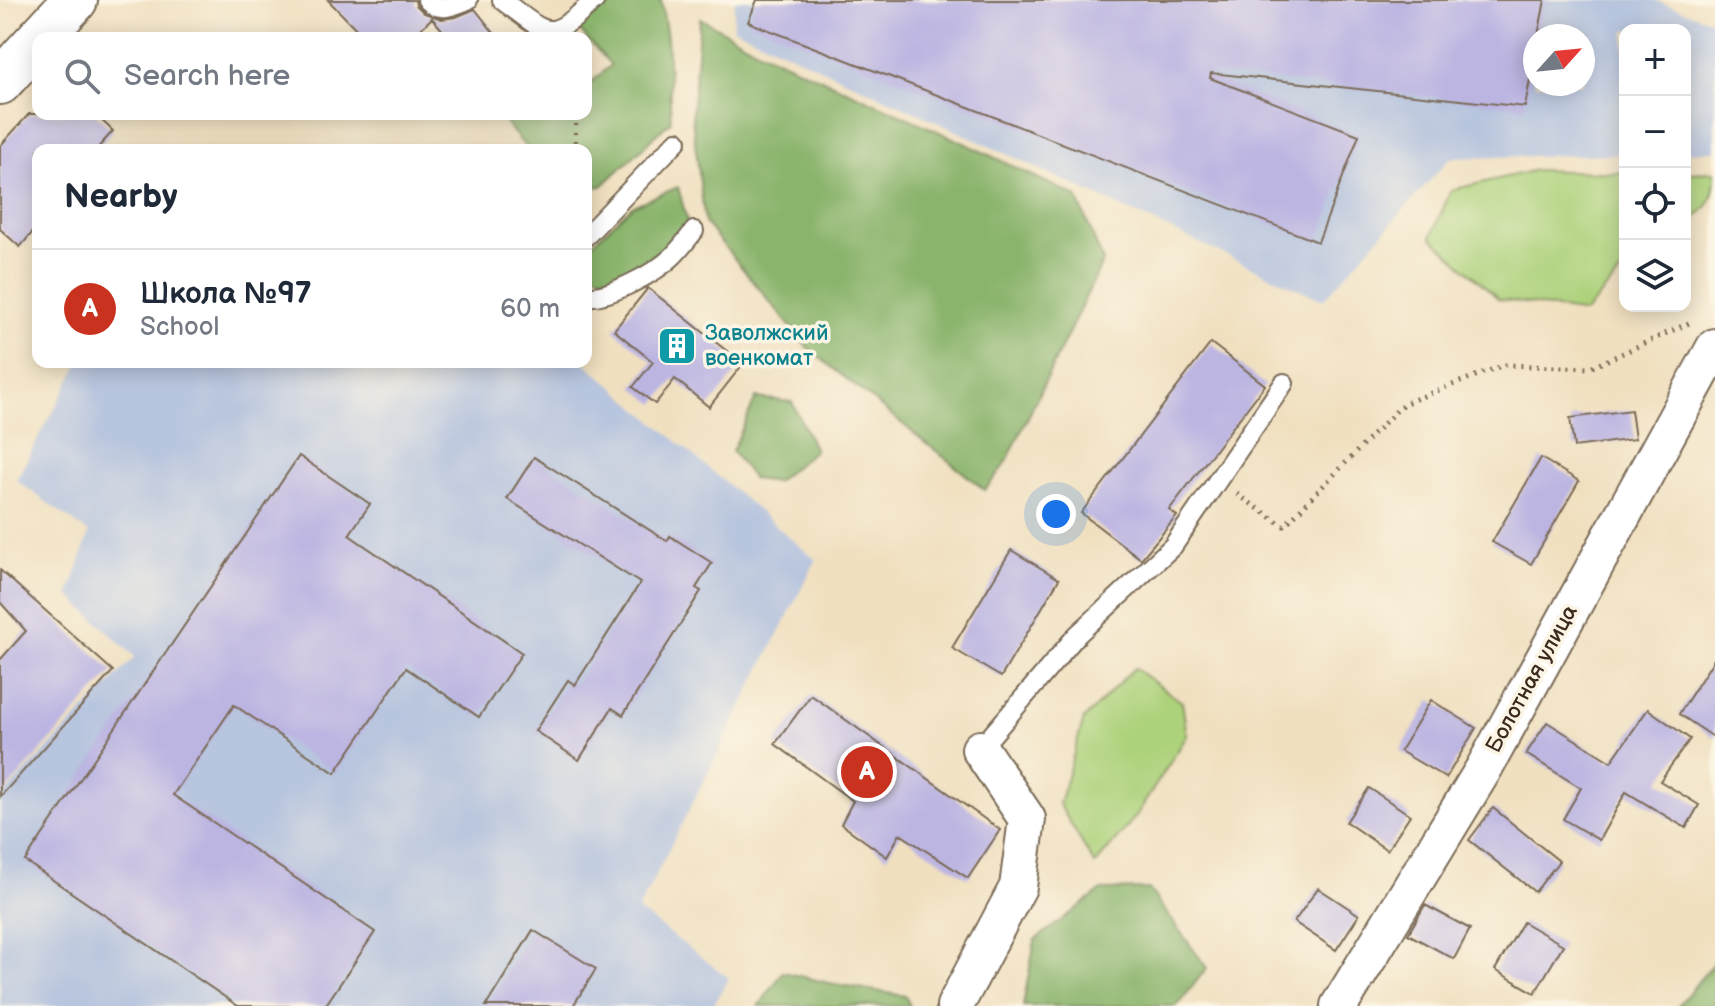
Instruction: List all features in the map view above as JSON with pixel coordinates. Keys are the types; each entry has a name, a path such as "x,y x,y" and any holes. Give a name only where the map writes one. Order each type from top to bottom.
{"street":[{"path":"45,32 75,0"},
{"path":"0,82 32,47"},
{"name":"Болотная улица","path":"1339,1006 1483,770 1708,332"},
{"path":"955,1006 1018,887 1027,819 980,749"}],"lane":[{"path":"427,0 444,9 468,0"},
{"path":"502,0 539,28 554,31 564,28 595,0"},
{"path":"592,230 677,141"},
{"path":"592,297 648,274 671,258 694,231"},
{"path":"980,749 1077,635 1173,546 1284,383"}],"path":[{"path":"575,144 576,120"},
{"path":"1217,480 1284,526 1403,404 1504,365 1590,368 1708,332"}],"shaded area":[{"path":"735,0 1654,0 1715,22 1715,151 1691,152 1691,24 1619,24 1619,154 1450,158 1323,300 733,28"},
{"path":"77,368 591,368 816,560 638,910 729,978 713,1006 0,1006 0,799 135,657 69,595 89,533 16,480"}],"green space":[{"path":"613,0 661,0 667,38 671,121 602,186 592,187 592,144 523,144 503,120 592,120 592,82 611,65 592,44 592,32 579,30"},
{"path":"700,18 759,51 1077,197 1103,261 1006,463 985,490 809,349 705,223 692,117"},
{"path":"1536,170 1619,173 1619,275 1585,313 1499,299 1431,237 1451,190"},
{"path":"1715,172 1709,203 1691,219 1691,173"},
{"path":"678,187 690,231 663,260 619,282 592,273 592,243 632,206"},
{"path":"756,398 792,402 815,450 776,482 753,479 732,451"},
{"path":"1134,668 1182,702 1187,736 1136,816 1095,865 1059,804 1084,719"},
{"path":"1149,889 1207,968 1177,1006 1023,1006 1035,940 1102,890"},
{"path":"1715,961 1715,1006 1678,1006"},
{"path":"783,972 905,996 910,1006 759,1006"}],"building":[{"path":"328,0 415,0 424,13 442,19 475,9 493,32 444,32 432,18 417,32 359,32"},
{"path":"757,0 1545,0 1540,24 1523,24 1525,107 1211,73 1210,78 1359,135 1318,242 748,22"},
{"path":"29,114 32,114 32,120 101,120 113,131 101,144 32,144 32,233 20,247 0,229 0,146"},
{"name":"Заволжский военкомат","path":"648,288 743,364 709,407 675,379 655,404 633,387 653,362 614,330"},
{"path":"1211,343 1265,385 1169,510 1177,516 1141,559 1081,513"},
{"path":"1631,410 1635,439 1574,447 1570,418"},
{"path":"299,456 370,504 349,535 522,653 479,717 406,668 335,773 234,705 173,795 375,932 325,1006 238,1006 25,861"},
{"path":"534,457 667,541 670,536 712,563 696,588 701,591 623,715 612,708 579,760 535,731 568,680 575,685 640,583 507,499"},
{"path":"1541,458 1579,481 1531,564 1492,542"},
{"path":"1011,550 1059,579 1001,677 952,648"},
{"path":"0,570 113,671 0,797 0,660 26,631 0,602"},
{"path":"1715,658 1715,738 1679,714"},
{"path":"811,695 1000,830 968,878 900,834 887,857 841,824 853,801 775,744"},
{"path":"1431,700 1476,728 1446,778 1400,751"},
{"path":"1648,709 1690,739 1660,781 1699,805 1686,828 1626,792 1599,840 1563,819 1581,788 1526,754 1547,722 1611,762"},
{"path":"1369,788 1410,815 1387,850 1346,822"},
{"path":"1493,808 1559,861 1535,892 1469,840"},
{"path":"1318,888 1359,915 1336,950 1294,922"},
{"path":"1425,905 1470,929 1454,959 1408,934"},
{"path":"1523,922 1563,945 1535,993 1495,970"},
{"path":"533,930 596,969 573,1006 486,1006"}],"place":[{"name":"Заволжский военкомат","path":"677,346"},
{"name":"Школа №97","path":"867,772"}]}
